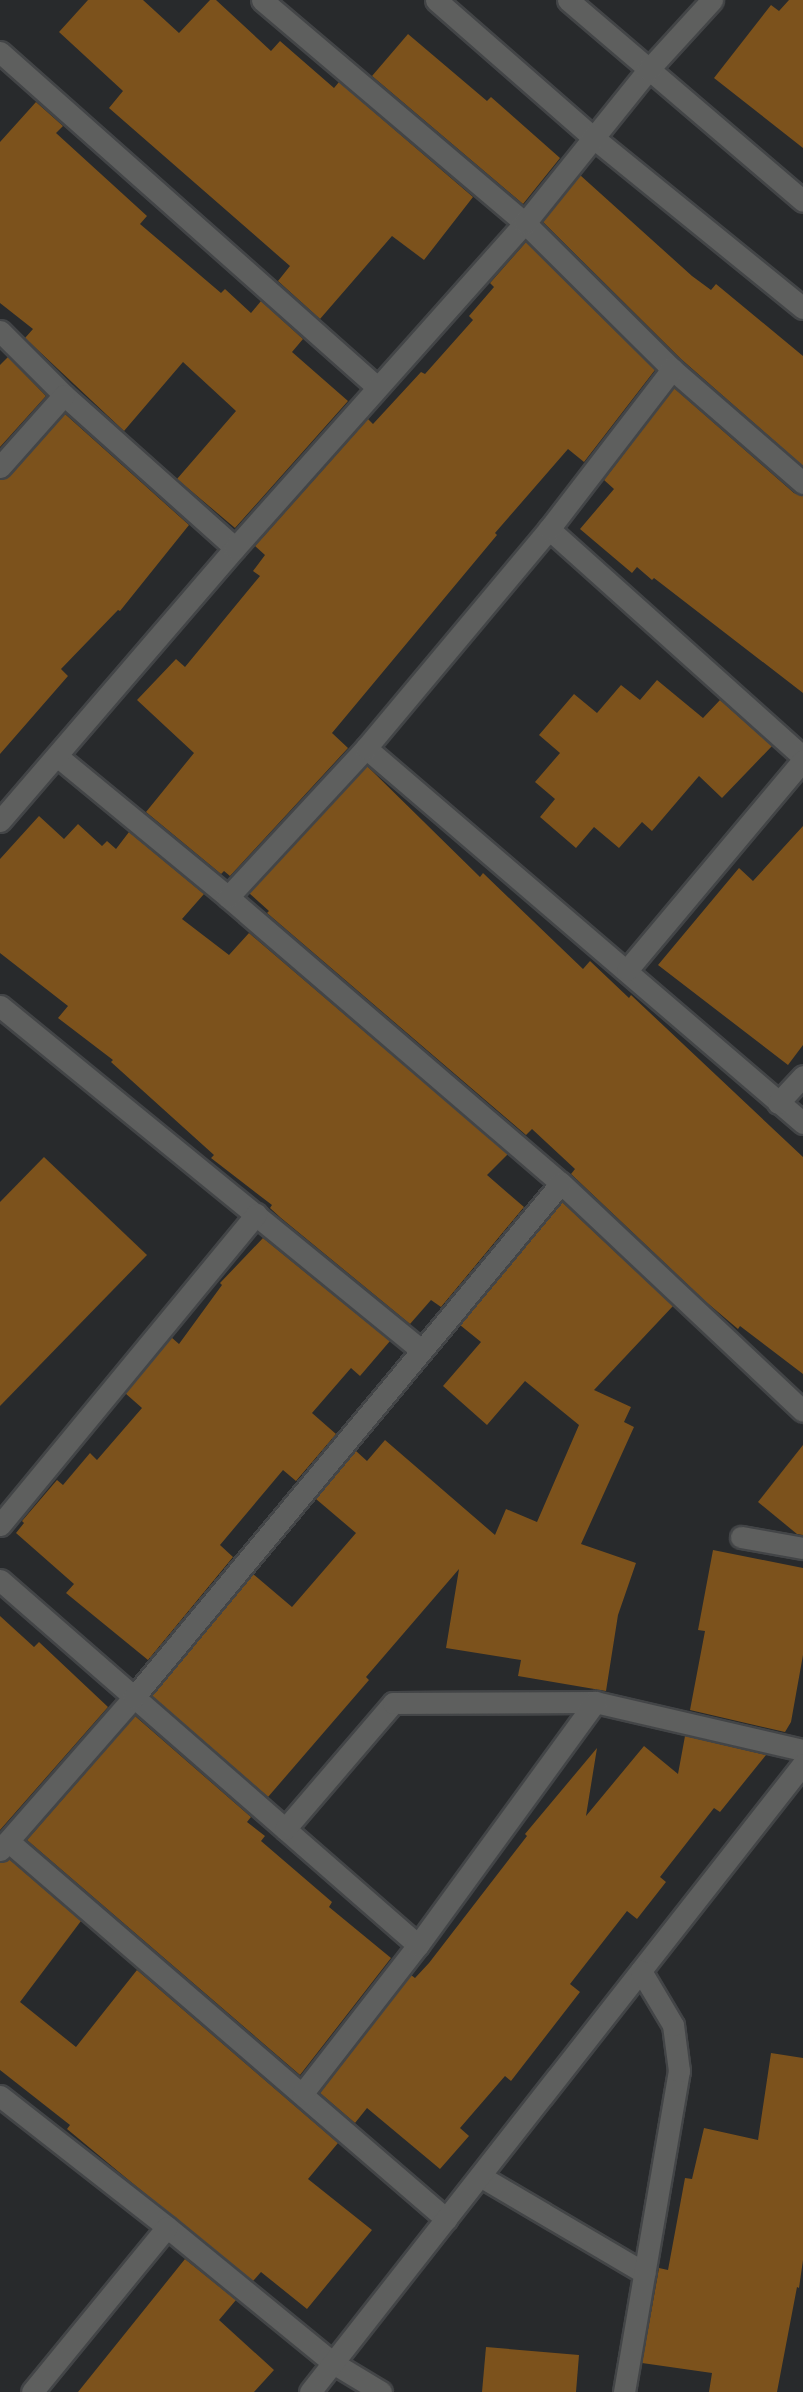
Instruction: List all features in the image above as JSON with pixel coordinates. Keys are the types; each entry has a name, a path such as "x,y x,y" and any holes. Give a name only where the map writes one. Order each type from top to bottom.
{"street":[{"path":"262,0 525,223 673,369 803,483"},
{"path":"436,0 594,139 803,308"},
{"path":"568,0 803,201"},
{"path":"0,821 235,548 525,223 648,70 712,0"},
{"path":"0,52 377,387"},
{"path":"0,331 65,395 235,548"},
{"path":"228,897 366,748 549,528 673,369"},
{"path":"0,467 65,395"},
{"path":"549,528 803,758 627,970"},
{"path":"366,748 803,1124"},
{"path":"57,756 228,897 561,1182 803,1411"},
{"path":"0,1006 421,1350"},
{"path":"778,1103 803,1076"},
{"path":"446,2219 302,2094 4,1846 134,1697 561,1182"},
{"path":"0,1525 256,1214"},
{"path":"741,1537 803,1548"},
{"path":"0,1580 418,1945"},
{"path":"285,1829 393,1703 595,1702 803,1750"},
{"path":"302,2094 418,1945 595,1702"},
{"path":"310,2392 803,1765"},
{"path":"624,2392 679,2071 673,2025 640,1971"},
{"path":"0,2096 167,2227 333,2363 380,2392"},
{"path":"480,2176 645,2273"},
{"path":"32,2392 167,2227"}],"building":[{"path":"88,0 143,0 179,33 210,0 216,0 271,51 280,41 334,88 339,82 473,197 424,260 392,236 320,319 278,281 290,266 109,108 123,91 59,32"},
{"path":"789,0 803,0 803,148 714,78 771,5 779,11"},
{"path":"408,34 487,101 491,97 560,158 523,204 372,76"},
{"path":"36,102 63,126 56,133 147,216 140,224 221,293 225,289 251,313 261,301 303,339 292,352 348,401 235,528 177,479 236,411 183,362 124,431 25,338 33,329 0,303 0,142"},
{"path":"580,175 692,276 711,290 716,284 803,356 803,466 681,359 543,222"},
{"path":"526,242 655,370 584,462 568,449 495,533 497,535 332,733 348,748 230,876 224,871 221,874 146,812 194,753 137,700 176,659 185,667 260,576 253,571 265,555 255,546 368,419 373,424 421,372 425,374 473,320 469,316 494,287 490,283"},
{"path":"8,357 46,396 0,447 0,365"},
{"path":"674,388 794,493 803,496 803,693 654,578 652,580 637,567 632,573 580,529 614,489 604,480"},
{"path":"65,414 189,525 120,611 118,610 61,669 68,676 0,754 0,480 10,476"},
{"path":"657,680 703,718 720,700 772,746 722,798 699,776 652,831 642,822 619,848 594,827 576,848 540,817 555,799 535,782 560,753 539,735 574,694 597,713 621,685 640,700"},
{"path":"367,766 480,877 483,873 583,969 590,961 629,998 631,995 803,1157 803,1374 740,1326 738,1329 705,1301 571,1174 575,1169 532,1129 526,1135 267,913 269,911 249,893"},
{"path":"39,816 64,839 78,824 102,846 107,841 116,849 129,832 204,894 182,919 229,955 249,933 508,1154 487,1175 524,1207 441,1307 431,1300 410,1324 281,1218 270,1208 272,1205 211,1158 214,1155 111,1062 113,1060 58,1018 68,1006 0,953 0,859"},
{"path":"803,826 803,1045 788,1065 658,965 739,868 753,881"},
{"path":"44,1157 147,1255 0,1406 0,1202"},
{"path":"562,1202 673,1306 594,1390 631,1407 624,1422 634,1427 581,1544 636,1563 618,1615 606,1691 518,1676 521,1660 446,1648 459,1569 366,1677 369,1680 268,1797 152,1696 253,1574 292,1607 356,1533 316,1499 356,1451 367,1461 385,1440 495,1535 506,1509 537,1522 579,1425 525,1381 487,1425 443,1386 481,1342 460,1325"},
{"path":"263,1238 390,1341 360,1376 351,1368 312,1413 336,1434 296,1481 283,1470 220,1545 233,1557 148,1660 66,1593 74,1584 16,1533 24,1523 22,1521 57,1480 63,1485 90,1453 97,1460 142,1408 125,1393 171,1337 179,1344 222,1285 220,1283"},
{"path":"803,1445 803,1535 797,1534 758,1502"},
{"path":"713,1550 803,1568 803,1655 791,1722 785,1732 690,1710 705,1631 698,1630"},
{"path":"0,1616 34,1647 39,1642 108,1707 0,1830"},
{"path":"135,1716 251,1817 247,1822 265,1836 261,1841 332,1902 329,1907 391,1958 300,2075 27,1840"},
{"path":"685,1736 766,1755 720,1812 714,1808 660,1877 666,1882 637,1919 627,1911 570,1984 580,1992 511,2081 505,2076 460,2128 469,2136 440,2169 367,2108 355,2123 320,2093 411,1975 415,1978 429,1963 527,1836 525,1834 597,1748 586,1816 644,1746 678,1774"},
{"path":"9,1859 81,1921 20,2002 76,2047 137,1970 338,2143 308,2179 372,2230 307,2309 261,2272 253,2281 67,2129 70,2125 0,2070 0,1863"},
{"path":"771,2053 803,2058 803,2260 799,2288 797,2287 777,2392 709,2392 712,2373 642,2363 659,2268 668,2270 685,2178 692,2179 704,2128 758,2140"},
{"path":"185,2259 236,2300 219,2320 274,2370 254,2392 78,2392"},
{"path":"486,2347 579,2355 576,2392 482,2392"}]}
